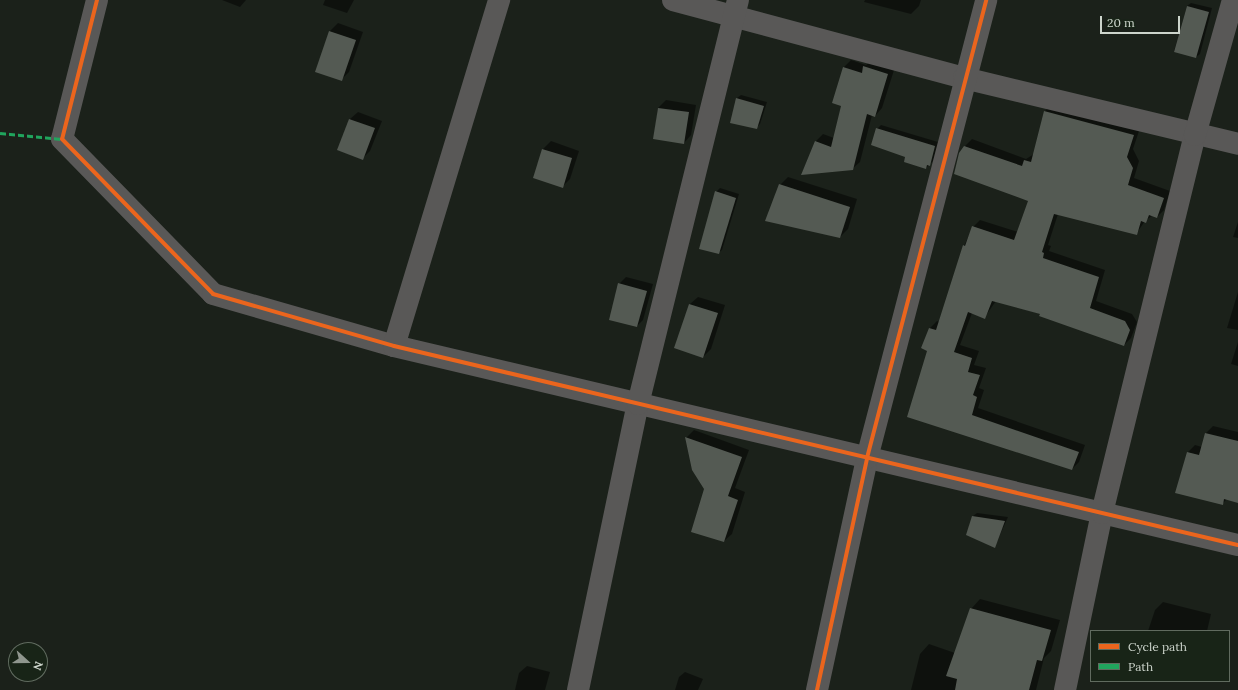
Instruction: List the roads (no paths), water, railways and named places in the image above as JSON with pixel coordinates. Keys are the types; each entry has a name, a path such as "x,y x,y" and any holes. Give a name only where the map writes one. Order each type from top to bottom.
{"street":[{"path":"97,0 62,139 213,294 394,346 1238,546"},
{"path":"394,346 499,0"},
{"path":"673,0 736,9 964,78 1195,135 1238,144"},
{"path":"817,690 867,458 964,78 986,0"},
{"path":"1065,690 1102,513 1195,135 1233,0"},
{"path":"578,690 638,404 736,9"}]}
